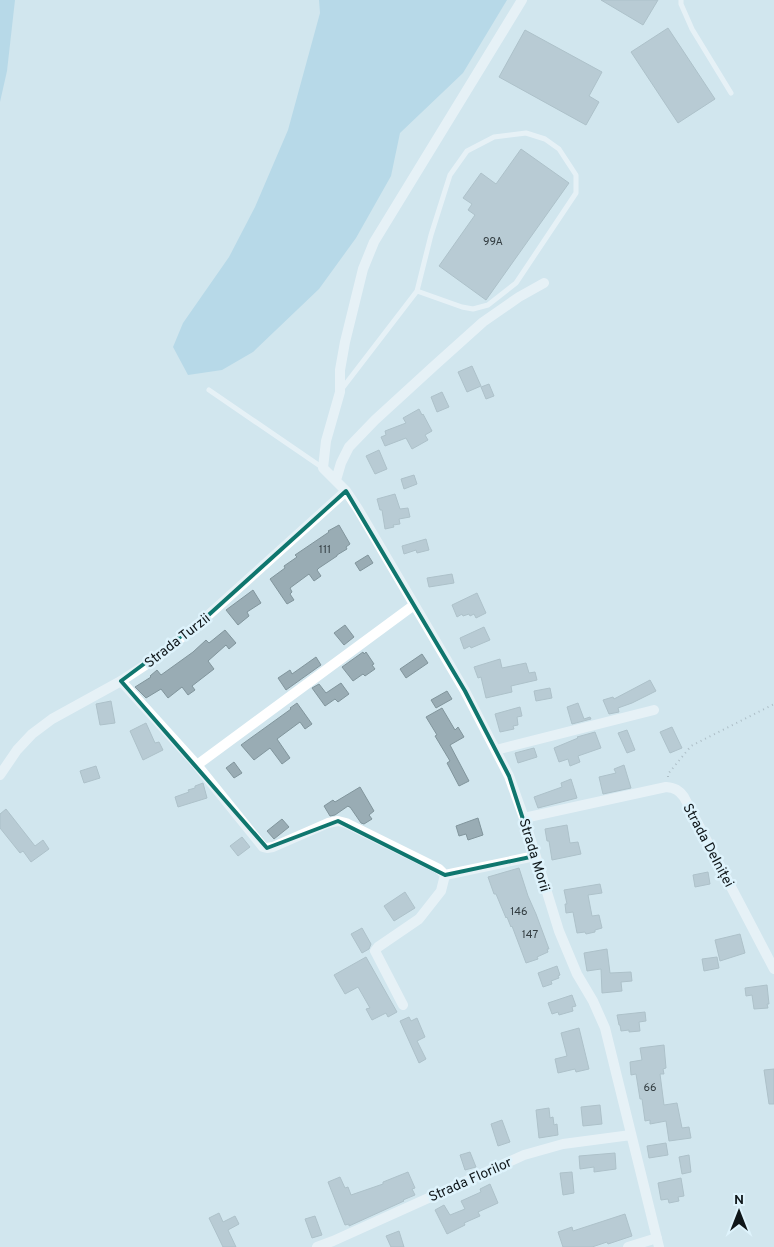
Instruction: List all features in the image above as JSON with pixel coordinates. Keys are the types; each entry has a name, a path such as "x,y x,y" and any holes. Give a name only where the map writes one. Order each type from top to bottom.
{"street":[{"path":"323,468 326,441 340,392 340,370 345,342 363,269 374,242 522,0"},
{"path":"336,480 341,463 349,447 375,420 484,322 520,297 544,284"},
{"name":"Strada Morii","path":"323,468 346,490 465,691 510,776 559,931 577,974 605,1028 658,1242"},
{"name":"Strada Turzii","path":"0,776 17,750 32,734 52,720 121,681 158,656 203,620 346,490"},
{"path":"197,765 414,604"},
{"path":"121,681 197,765 263,847 273,847 328,822 346,823 439,869 445,875"},
{"path":"496,750 654,710"},
{"path":"524,818 666,787"},
{"name":"Strada Delniței","path":"666,787 680,791 684,797 773,964"},
{"path":"445,875 535,856"},
{"path":"403,1005 375,951 419,919 441,891 445,875"},
{"name":"Strada Florilor","path":"317,1247 524,1155 563,1144 631,1135"},
{"path":"628,1247 658,1242"}],"lane":[{"path":"681,0 692,28 731,93"},
{"path":"340,392 417,291 431,235 450,175 468,151 494,137 526,133 545,139 559,149 576,175 576,193 516,284 488,305 473,309 417,291"},
{"path":"208,390 323,468"}],"path":[{"path":"666,787 668,774 691,746 774,704"}],"highlighted area":[{"path":"346,491 465,691 509,776 535,856 445,875 338,821 267,848 121,681 203,620"}],"shaded area":[{"path":"0,0 15,0 7,71 0,102"},
{"path":"319,0 507,0 463,73 400,133 391,176 356,238 319,289 253,352 222,370 188,375 173,347 183,323 229,257 255,207 288,130 320,13"}],"building":[{"path":"601,0 658,0 643,25"},
{"path":"668,28 715,99 678,123 631,52"},
{"path":"525,30 602,72 589,96 599,102 586,125 499,77"},
{"path":"521,149 569,183 486,300 439,266 475,215 468,210 472,204 463,198 481,173 496,184"},
{"path":"472,366 481,386 467,392 458,372"},
{"path":"489,384 494,396 486,399 481,387"},
{"path":"442,392 449,407 437,412 431,397"},
{"path":"419,409 432,431 425,435 428,440 412,449 406,438 385,446 381,437 386,435 385,431 406,423 403,418"},
{"path":"379,450 387,469 375,474 366,456"},
{"path":"414,475 417,484 404,489 401,479"},
{"path":"395,494 400,509 408,508 410,517 399,519 400,524 385,529 382,510 380,510 377,499"},
{"path":"339,525 350,544 346,547 347,549 319,568 317,570 321,576 314,581 309,574 290,588 292,592 290,594 294,600 287,604 270,579 297,557 295,555"},
{"path":"426,539 429,550 417,553 416,550 404,554 402,546"},
{"path":"368,555 373,563 360,571 355,563"},
{"path":"452,574 454,583 429,587 427,578"},
{"path":"253,590 261,603 247,612 249,616 238,625 226,610"},
{"path":"477,593 486,613 476,618 474,614 463,616 462,614 457,617 452,605"},
{"path":"345,625 354,637 344,645 334,633"},
{"path":"484,627 490,640 464,649 460,638"},
{"path":"225,630 236,643 229,649 226,645 208,661 214,669 192,686 195,690 188,695 182,687 168,698 161,689 146,698 135,687 151,677 157,670 161,675 206,640 209,643"},
{"path":"363,652 364,654 366,652 375,669 353,681 342,667"},
{"path":"422,654 428,663 406,678 400,669"},
{"path":"316,657 321,665 286,690 278,678 290,670 292,674"},
{"path":"500,659 502,668 526,663 529,673 535,672 537,680 511,686 512,692 486,698 481,677 478,678 474,667"},
{"path":"650,680 656,691 618,708 619,712 609,714 603,700 613,697 614,699"},
{"path":"341,683 349,694 338,702 335,699 325,706 312,688 319,684 326,693"},
{"path":"550,688 552,698 536,701 534,691"},
{"path":"447,691 452,699 436,708 431,700"},
{"path":"111,701 115,723 100,725 96,704"},
{"path":"297,703 312,724 305,729 300,722 277,739 290,758 282,764 270,748 254,760 241,745"},
{"path":"578,703 584,719 590,717 591,719 572,724 567,707"},
{"path":"520,707 522,716 517,717 518,725 513,726 514,729 500,732 495,714"},
{"path":"442,708 455,730 458,727 464,737 450,745 469,781 459,786 447,763 450,761 426,717"},
{"path":"146,723 155,743 159,742 163,750 143,760 130,731"},
{"path":"672,727 682,748 670,753 660,732"},
{"path":"627,730 635,750 627,753 618,733"},
{"path":"595,732 601,748 578,756 580,762 570,766 568,759 559,762 554,748 577,737"},
{"path":"534,748 537,757 518,763 515,753"},
{"path":"234,762 242,773 234,778 226,768"},
{"path":"624,765 631,788 603,794 599,777 616,773 614,769"},
{"path":"96,766 100,778 84,783 80,771"},
{"path":"571,779 577,798 538,808 534,797 562,787 561,783"},
{"path":"203,783 207,798 178,807 175,797 189,792 188,790"},
{"path":"360,787 374,811 369,815 372,819 364,824 361,823 348,806 335,815 330,816 324,806 333,800 335,802"},
{"path":"6,809 35,846 43,840 49,849 31,862 23,851 20,853 0,828 0,814"},
{"path":"478,818 483,835 468,840 466,834 459,836 456,826"},
{"path":"282,819 289,827 274,839 267,831"},
{"path":"567,825 570,843 578,842 581,854 552,860 545,829"},
{"path":"242,837 250,847 238,856 230,846"},
{"path":"519,868 549,949 547,949 548,952 537,957 538,959 526,963 512,926 506,918 496,894 494,894 488,877"},
{"path":"708,872 710,884 695,887 693,875"},
{"path":"600,884 602,893 588,895 592,916 599,915 602,928 586,934 585,932 577,933 573,912 566,913 565,904 567,904 564,890"},
{"path":"405,892 415,908 394,921 384,906"},
{"path":"362,928 371,944 369,949 362,953 351,934"},
{"path":"740,934 745,953 720,961 715,940"},
{"path":"607,949 610,973 631,972 632,981 621,982 622,991 602,993 601,969 587,971 584,953"},
{"path":"366,957 397,1012 388,1017 386,1013 372,1020 366,1009 370,1008 358,987 345,994 334,975"},
{"path":"717,957 719,968 704,971 702,959"},
{"path":"557,966 559,978 551,981 552,984 543,987 538,973"},
{"path":"767,985 768,1008 754,1009 752,995 746,996 745,988"},
{"path":"572,995 576,1006 572,1007 573,1011 559,1015 558,1012 552,1014 548,1003"},
{"path":"645,1012 646,1021 639,1022 640,1031 621,1031 617,1015"},
{"path":"409,1017 411,1021 417,1018 425,1037 417,1041 426,1059 419,1063 400,1021"},
{"path":"579,1028 589,1069 576,1072 575,1069 558,1073 555,1059 567,1056 561,1033"},
{"path":"664,1045 666,1068 663,1069 664,1074 660,1074 664,1105 677,1103 682,1128 689,1127 691,1138 669,1141 666,1121 650,1124 650,1120 645,1121 636,1074 631,1075 630,1062 642,1060 640,1048"},
{"path":"774,1069 774,1104 769,1104 764,1070"},
{"path":"600,1105 602,1124 583,1126 581,1107"},
{"path":"549,1108 550,1118 553,1117 554,1125 557,1124 558,1135 539,1138 536,1110"},
{"path":"502,1120 510,1142 498,1146 491,1124"},
{"path":"666,1143 668,1155 649,1158 647,1146"},
{"path":"470,1152 476,1167 465,1170 460,1155"},
{"path":"615,1153 616,1169 594,1172 594,1167 580,1169 579,1156"},
{"path":"689,1155 691,1172 682,1174 679,1157"},
{"path":"408,1172 415,1188 412,1189 415,1195 349,1226 349,1224 345,1225 328,1182 340,1177 345,1188 348,1187 351,1195 383,1184 383,1182"},
{"path":"572,1172 574,1193 563,1195 560,1173"},
{"path":"681,1178 684,1196 678,1197 679,1201 669,1203 668,1199 661,1200 658,1183"},
{"path":"490,1184 498,1203 478,1212 480,1216 464,1223 465,1225 447,1234 435,1210 444,1205 450,1215 465,1209 461,1201 481,1192 480,1189"},
{"path":"219,1213 223,1222 235,1216 239,1224 228,1230 236,1247 223,1247 209,1218"},
{"path":"625,1214 632,1236 592,1247 563,1247 558,1232 572,1227 573,1231"},
{"path":"315,1216 322,1235 312,1238 305,1219"},
{"path":"399,1231 404,1247 391,1247 386,1236"}]}
